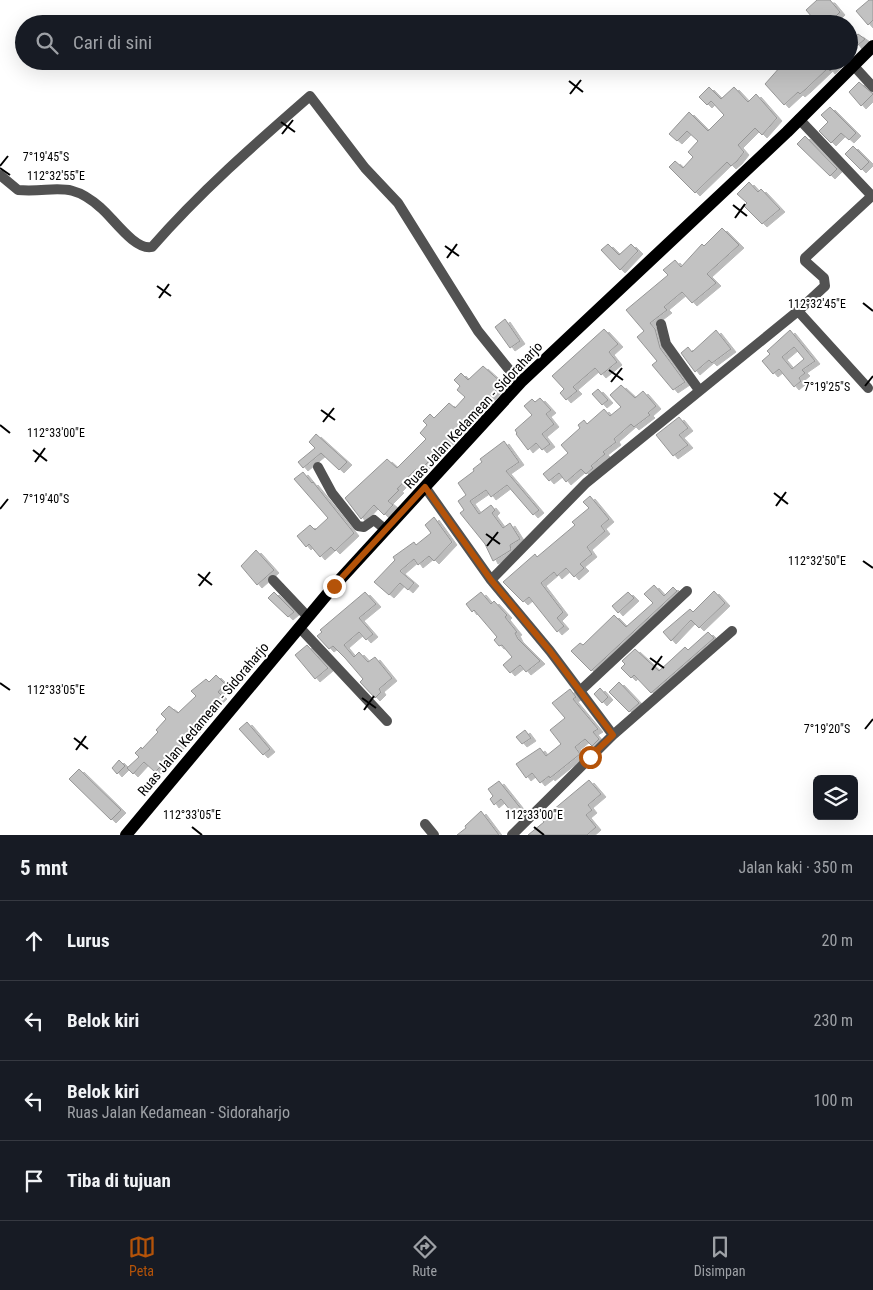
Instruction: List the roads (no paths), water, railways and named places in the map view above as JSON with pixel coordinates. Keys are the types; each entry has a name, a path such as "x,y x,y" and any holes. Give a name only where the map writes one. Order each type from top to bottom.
{"main road":[{"name":"Ruas Jalan Kedamean - Sidoraharjo","path":"858,60 873,46"},
{"name":"Ruas Jalan Kedamean - Sidoraharjo","path":"126,835 303,622 521,382 799,119 848,70"}],"street":[{"path":"858,70 873,87"},
{"path":"0,175 18,190 68,188 84,194 101,207 132,240 141,246 152,248 182,213 245,152 310,96 365,168 398,204 478,331 510,372 521,382"},
{"path":"491,580 586,483 698,390 798,311 825,286 824,278 805,261 805,258 872,195 799,119"},
{"path":"798,311 868,388"},
{"path":"661,324 666,344 698,390"},
{"path":"318,467 332,493 358,526 364,527 374,520 386,530"},
{"path":"425,487 491,580 550,651 613,735"},
{"path":"273,580 303,622 387,721"},
{"path":"580,691 687,591"},
{"path":"515,834 613,735 732,631"},
{"path":"425,824 434,835"}]}
